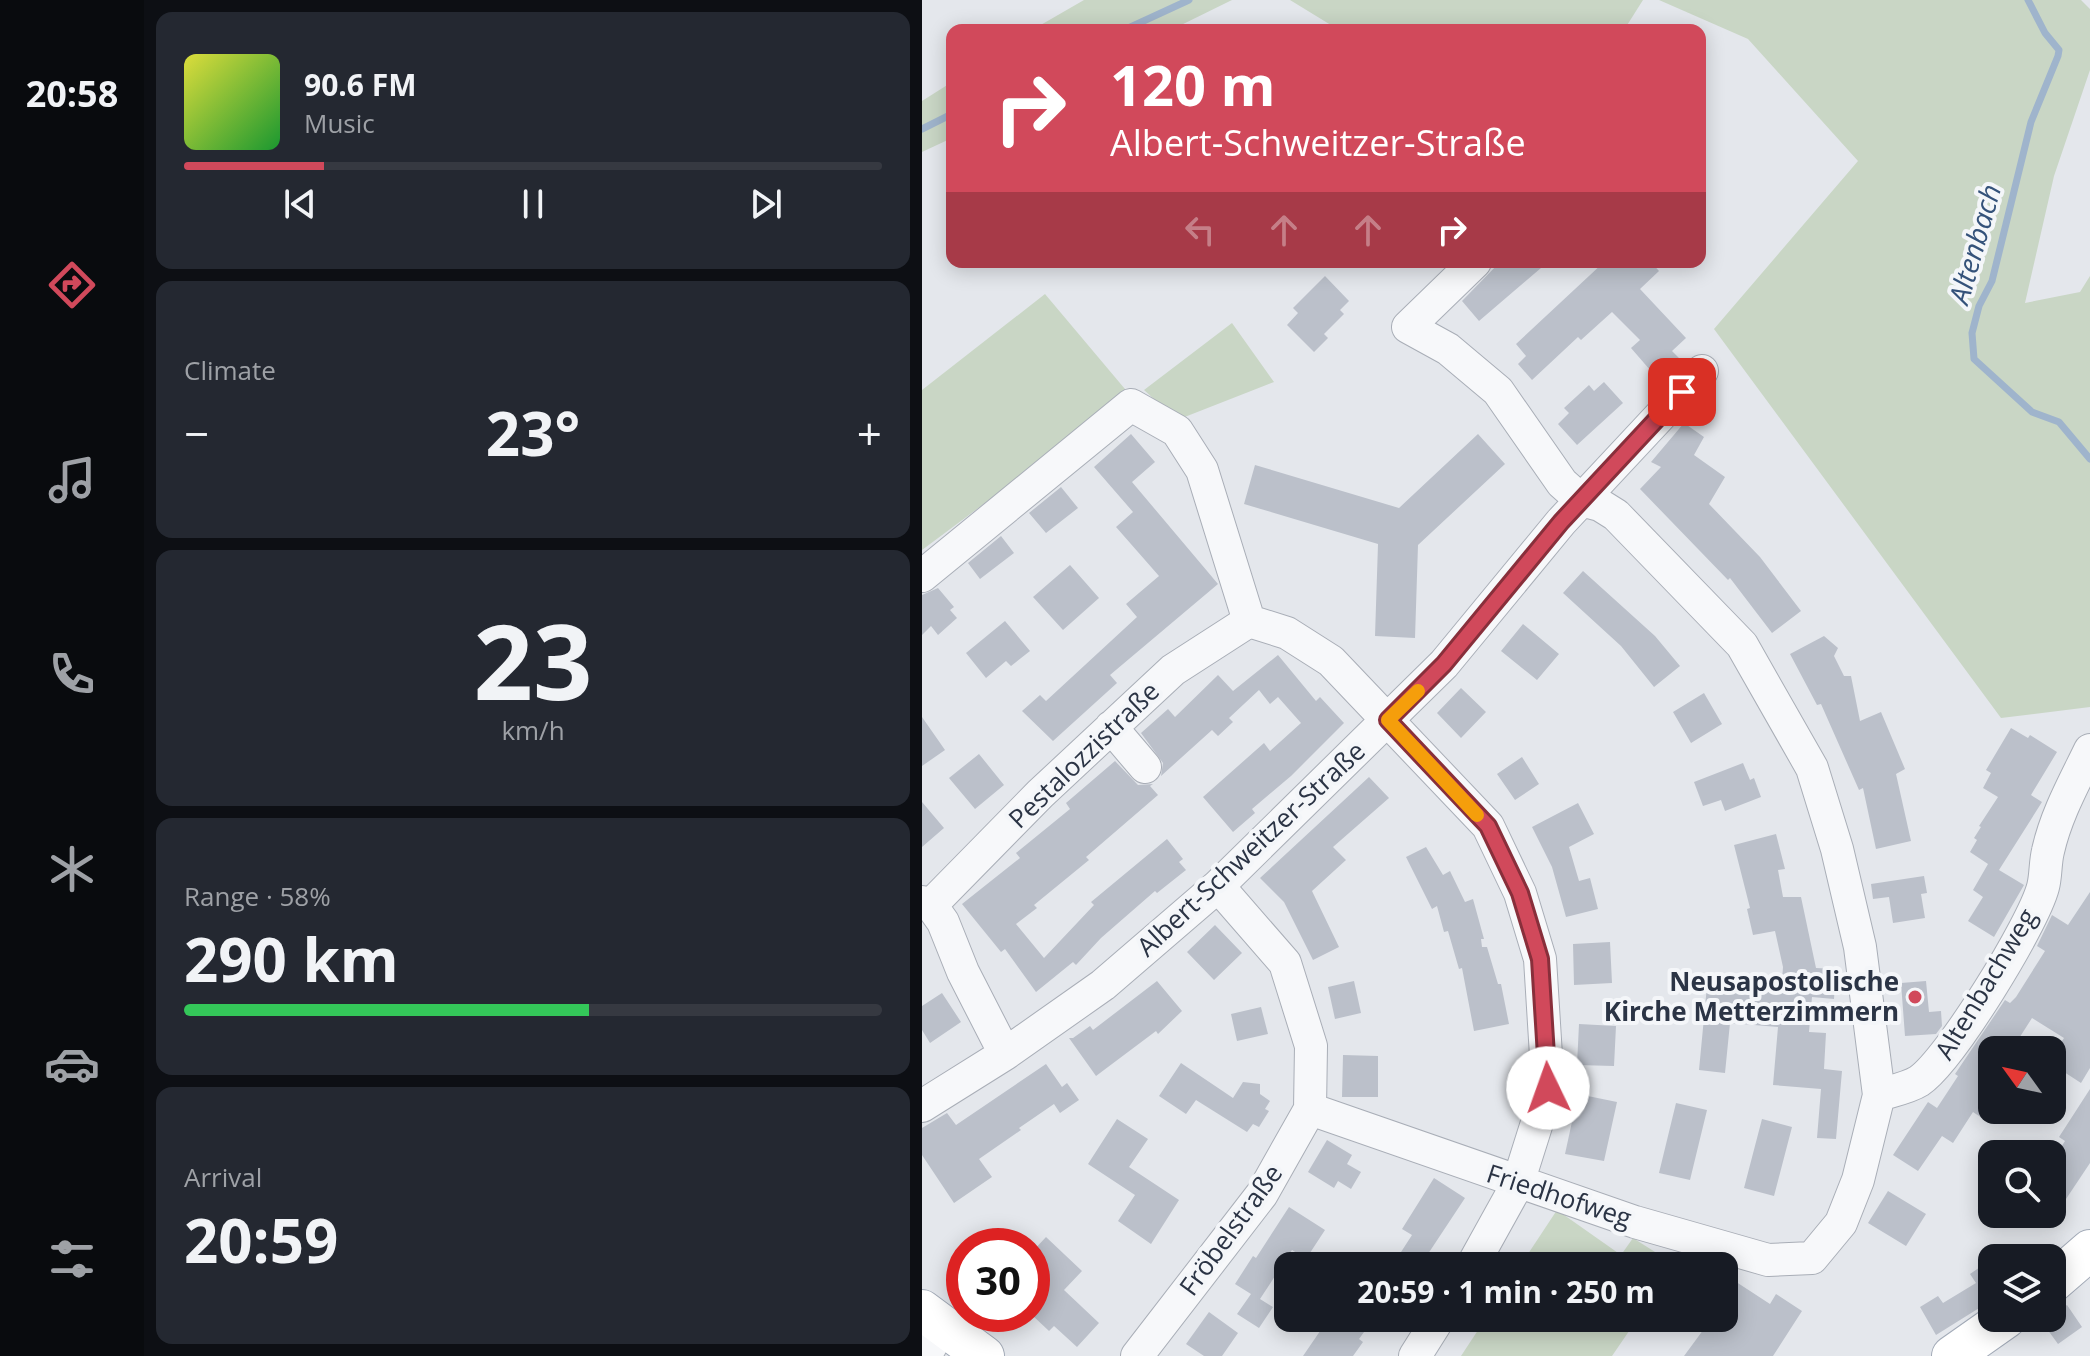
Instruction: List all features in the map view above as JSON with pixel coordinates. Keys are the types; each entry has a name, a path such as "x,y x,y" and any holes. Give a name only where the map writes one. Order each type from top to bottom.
{"main road":[{"path":"2066,1271 2090,1250"},
{"path":"930,1330 984,1356"},
{"path":"1952,1356 1986,1332"}],"street":[{"path":"1469,268 1408,327 1448,349 1498,391 1562,483 1581,500 1600,505 1616,515 1742,645 1812,768 1837,849 1860,947 1879,1095"},
{"name":"Albert-Schweitzer-Straße","path":"922,1106 1005,1054 1103,985 1218,886 1444,664 1581,500 1702,371"},
{"path":"922,576 1131,405 1177,431 1202,470 1249,621 1287,633 1331,661 1488,826 1520,893 1540,959 1548,1088 1518,1183 1480,1252"},
{"name":"Pestalozzistraße","path":"927,904 1173,670 1249,621"},
{"path":"1111,727 1145,767"},
{"name":"Altenbachweg","path":"1879,1095 1917,1083 1939,1064 1979,1005 2025,929 2043,889 2047,852 2062,806 2090,750"},
{"name":"Fröbelstraße","path":"1137,1356 1262,1194 1310,1109 1311,1046 1285,963 1218,886"},
{"path":"927,904 943,922 963,972 1005,1054"},
{"name":"Friedhofweg","path":"1310,1109 1635,1222 1768,1260 1812,1258 1841,1223 1858,1180 1879,1095"},
{"path":"1415,1356 1430,1332"}],"green space":[{"path":"1084,0 1232,0 1183,24 1042,24"},
{"path":"1290,0 1643,0 1628,24 1329,24"},
{"path":"1659,0 2081,0 2090,9 2090,70 2054,176 2025,303 2080,292 2090,276 2090,707 2001,718 1714,329 1858,161 1748,39"},
{"path":"946,86 946,141 922,152 922,101"},
{"path":"1045,294 1130,395 922,550 922,390"},
{"path":"1232,323 1274,382 1177,420 1144,390"},
{"path":"1557,1210 1617,1252 1529,1252"},
{"path":"1633,1238 1655,1252 1623,1252"},
{"path":"1477,1332 1628,1332 1612,1356 1461,1356"}],"building":[{"path":"1494,268 1541,268 1479,321 1462,301"},
{"path":"1598,268 1656,268 1659,271 1640,289 1686,338 1672,351 1679,358 1657,378 1631,348 1640,340 1612,312 1581,340 1578,337 1532,380 1518,364 1526,356 1516,344"},
{"path":"1325,276 1349,301 1340,310 1344,314 1324,334 1328,338 1314,352 1287,325 1298,313 1293,308"},
{"path":"1604,382 1623,403 1577,445 1558,424 1569,413 1564,408 1589,385 1594,391"},
{"path":"1684,423 1704,437 1694,455 1725,477 1709,504 1760,557 1801,611 1772,633 1730,578 1728,580 1640,489 1661,467 1651,462"},
{"path":"1131,434 1155,462 1132,482 1218,584 1110,675 1117,683 1053,741 1022,711 1040,695 1046,701 1137,617 1126,604 1159,576 1116,527 1133,512 1094,467"},
{"path":"1478,434 1505,464 1418,545 1415,638 1375,636 1378,544 1244,504 1255,465 1399,508"},
{"path":"1061,487 1078,508 1046,533 1029,513"},
{"path":"1001,536 1014,553 980,579 968,563"},
{"path":"1070,565 1099,598 1063,630 1033,597"},
{"path":"1583,571 1655,636 1680,666 1654,687 1621,646 1563,593"},
{"path":"938,588 954,607 950,610 957,618 938,635 931,626 922,635 922,595"},
{"path":"1005,621 1030,651 1011,666 1006,661 986,678 966,653"},
{"path":"1523,624 1559,654 1537,680 1501,651"},
{"path":"1824,636 1838,648 1834,656 1844,676 1851,676 1860,721 1881,712 1905,769 1896,774 1911,841 1876,849 1863,788 1859,790 1821,704 1817,705 1790,654"},
{"path":"1278,655 1316,701 1320,697 1344,723 1291,776 1252,809 1255,813 1233,832 1203,797 1264,743 1270,751 1301,723 1278,697 1270,704 1259,690 1229,718 1233,722 1218,736 1212,730 1161,776 1163,763 1141,733 1168,709 1175,717 1218,675 1233,691"},
{"path":"1461,688 1486,712 1461,738 1437,713"},
{"path":"1704,693 1722,724 1691,743 1673,712"},
{"path":"922,717 945,750 922,766"},
{"path":"2011,728 2028,738 2030,735 2057,752 2031,795 2042,802 1999,870 2024,885 1994,937 1968,921 1983,897 1973,890 1988,864 1970,852 1977,840 1974,838 1979,826 1998,797 1983,788 1991,773 1986,770"},
{"path":"979,754 1004,785 975,809 949,778"},
{"path":"1522,757 1539,784 1515,800 1497,774"},
{"path":"1115,761 1138,785 1153,784 1150,786 1158,795 1086,857 1089,860 1034,905 1037,908 1016,924 1044,958 1094,905 1091,902 1167,839 1183,859 1179,862 1186,870 1157,893 1155,891 1101,938 1076,965 1073,962 1036,992 1005,949 1001,952 962,904 1020,858 1016,853 1070,809 1066,803"},
{"path":"1743,763 1750,780 1754,778 1761,797 1725,811 1721,800 1703,806 1694,782"},
{"path":"1369,777 1389,798 1333,847 1346,860 1312,891 1339,947 1313,960 1284,902 1260,878"},
{"path":"922,802 944,828 922,847"},
{"path":"1578,803 1594,834 1569,847 1579,881 1590,878 1598,909 1566,917 1552,867 1532,827"},
{"path":"1776,834 1785,869 1778,870 1783,897 1801,897 1816,968 1836,969 1834,999 1812,997 1809,1032 1826,1033 1824,1069 1842,1071 1836,1139 1817,1138 1821,1089 1773,1085 1778,1027 1730,1023 1725,1073 1699,1070 1707,986 1781,993 1783,967 1775,931 1753,935 1747,909 1750,908 1734,845"},
{"path":"1426,847 1443,875 1450,871 1465,902 1473,899 1484,939 1481,939 1482,947 1487,947 1498,984 1501,984 1509,1024 1474,1031 1462,968 1459,969 1448,931 1444,932 1437,906 1432,909 1406,857"},
{"path":"1924,876 1927,893 1921,894 1925,918 1893,923 1889,897 1873,899 1871,884"},
{"path":"2090,892 2090,1068 2081,1083 2066,1073 2066,1036 2061,1036 2032,1018 2020,1036 1981,1036 2005,1000 2010,1003 2016,997 2045,951 2037,946 2052,915 2068,925"},
{"path":"1215,925 1242,953 1214,980 1187,952"},
{"path":"1610,942 1612,983 1574,985 1573,944"},
{"path":"1157,981 1182,1011 1158,1034 1156,1031 1096,1076 1069,1038 1090,1026 1093,1030"},
{"path":"1354,981 1361,1013 1335,1019 1328,987"},
{"name":"Neusapostolische Kirche Metterzimmern","path":"1926,981 1929,1012 1941,1011 1942,1026 1936,1034 1905,1036 1901,983"},
{"path":"942,993 961,1022 930,1043 922,1030 922,1006"},
{"path":"1261,1007 1268,1034 1237,1041 1231,1014"},
{"path":"1579,1024 1616,1026 1614,1066 1577,1065"},
{"path":"1978,1040 1978,1115 1973,1112 1953,1143 1942,1136 1918,1171 1893,1155 1928,1102 1937,1108 1958,1076 1955,1074"},
{"path":"1343,1055 1378,1056 1378,1097 1342,1097"},
{"path":"1181,1063 1233,1098 1243,1082 1260,1084 1260,1094 1270,1101 1265,1109 1269,1111 1259,1127 1253,1124 1247,1132 1196,1100 1186,1114 1159,1096"},
{"path":"1046,1064 1062,1087 1067,1083 1079,1100 1060,1113 1054,1104 979,1159 992,1177 954,1203 922,1155 922,1128 947,1113 956,1125"},
{"path":"2090,1089 2090,1163 2066,1199 2066,1140 2059,1137"},
{"path":"1578,1094 1617,1102 1604,1161 1565,1154"},
{"path":"1676,1103 1707,1110 1690,1180 1659,1173"},
{"path":"1117,1119 1148,1139 1129,1167 1179,1200 1151,1244 1118,1221 1135,1195 1088,1164"},
{"path":"1762,1119 1792,1127 1774,1196 1744,1188"},
{"path":"1327,1140 1352,1155 1347,1164 1361,1172 1351,1189 1338,1181 1334,1188 1308,1172"},
{"path":"1434,1178 1465,1198 1429,1252 1401,1252 1412,1235 1402,1229"},
{"path":"1888,1191 1926,1214 1906,1246 1868,1223"},
{"path":"1289,1207 1325,1230 1311,1252 1274,1252 1274,1278 1260,1299 1273,1307 1259,1328 1237,1314 1251,1294 1235,1284 1253,1256 1256,1258"},
{"path":"1050,1241 1082,1271 1064,1290 1099,1323 1077,1347 1054,1326 1050,1330"},
{"path":"1978,1269 1978,1309 1936,1335 1920,1307 1938,1296 1943,1303 1976,1283 1970,1274"},
{"path":"1738,1283 1770,1304 1776,1294 1802,1311 1773,1356 1684,1356 1702,1332 1738,1332"},
{"path":"2066,1306 2082,1327 2058,1344 2049,1332 2066,1332"},
{"path":"1209,1312 1238,1333 1222,1356 1204,1356 1186,1344"},
{"path":"1319,1332 1364,1332 1359,1339 1363,1342 1353,1356 1303,1356"}],"waterway":[{"name":"Altenbach","path":"1137,24 1189,0"},
{"name":"Altenbach","path":"2028,0 2045,33 2059,50 2031,122 1992,281 1979,306 1972,333 1974,359 2032,412 2059,422 2090,459"},
{"name":"Altenbach","path":"922,129 946,117"}],"slow traffic":[{"path":"1418,691 1388,720 1477,815"}],"place":[{"name":"Neusapostolische Kirche Metterzimmern","path":"1915,997"}],"route":[{"path":"1548,1088 1540,959 1520,893 1488,826 1388,720 1444,664 1561,522 1682,392"}]}
